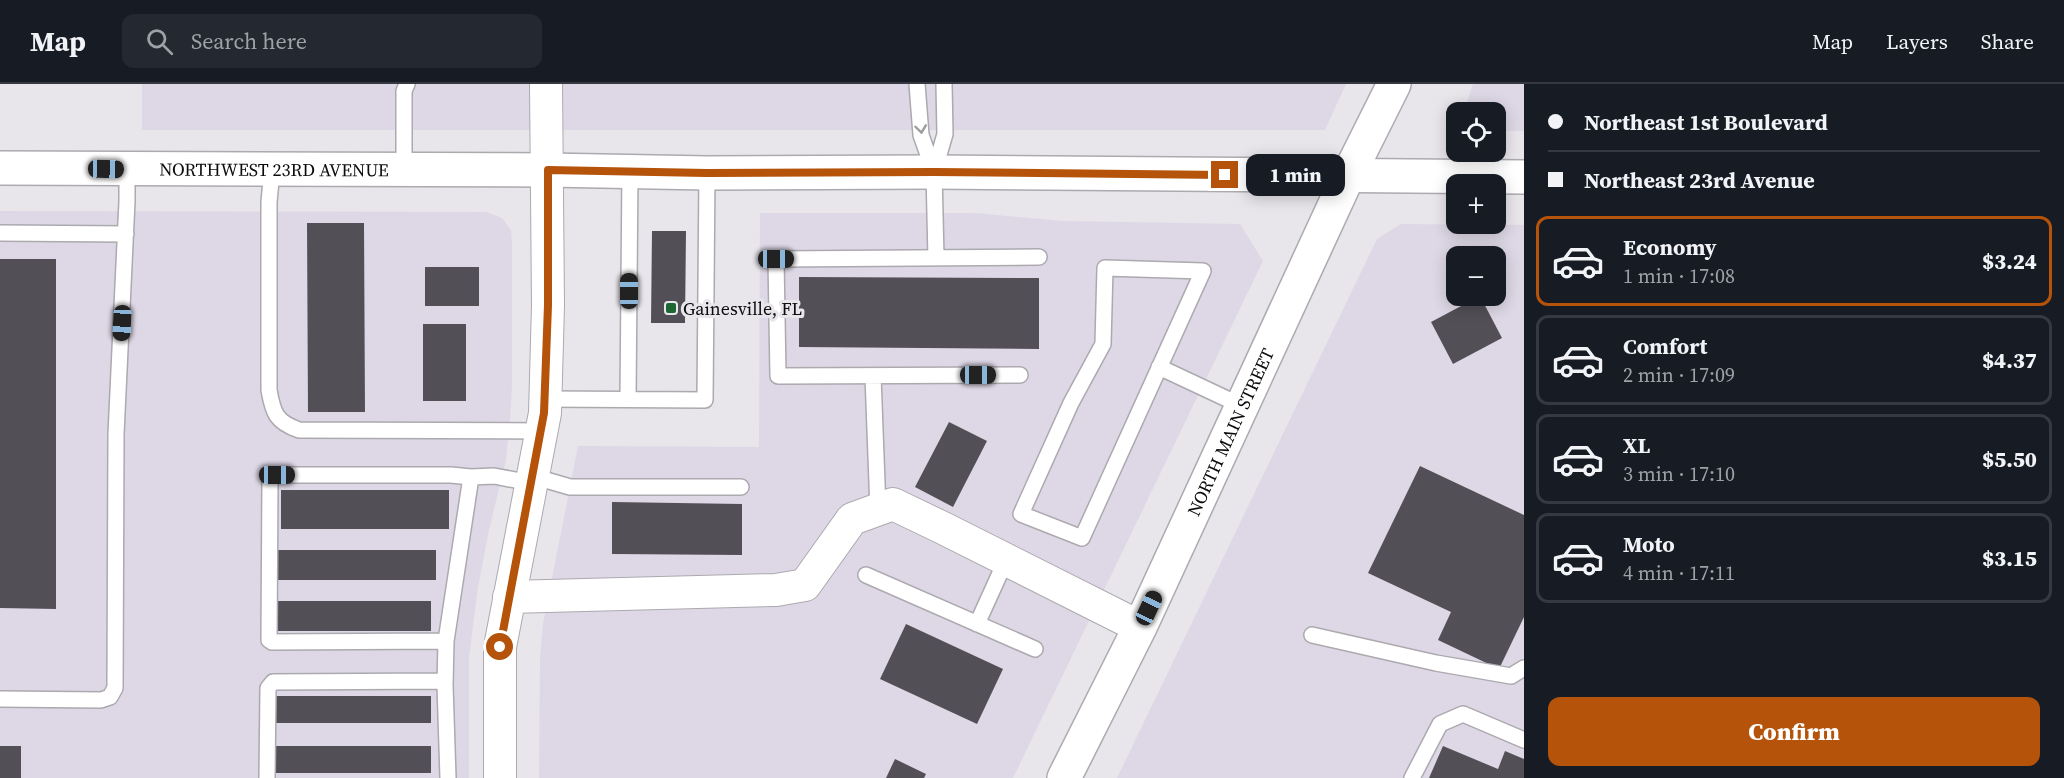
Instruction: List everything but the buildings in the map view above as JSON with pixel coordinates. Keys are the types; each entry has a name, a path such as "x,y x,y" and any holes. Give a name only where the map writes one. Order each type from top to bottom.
{"main road":[{"name":"NORTH MAIN STREET","path":"1065,778 1140,627 1348,176 1394,84"},
{"name":"NORTHWEST 23RD AVENUE","path":"0,168 1524,177"}],"street":[{"path":"500,778 500,647 541,432 545,399 548,305 546,84"},
{"path":"509,597 776,590 805,585 852,519 893,504 1140,627"}],"lane":[{"path":"404,170 404,91 407,84"},
{"path":"917,84 921,135 934,172"},
{"path":"936,258 934,172 945,134 944,84"},
{"path":"0,699 101,700 110,696 115,688 116,434 127,169"},
{"path":"272,170 269,202 269,390 272,407 279,420 299,430 541,432"},
{"path":"628,399 630,171"},
{"path":"545,399 705,400 707,173"},
{"path":"0,233 126,234"},
{"path":"1020,375 778,376 776,259 1039,257"},
{"path":"1106,268 1203,271 1159,368 1082,538 1021,514 1071,403 1103,344 1106,268"},
{"path":"1159,368 1242,406"},
{"path":"873,376 878,510"},
{"path":"446,641 272,642 269,640 270,480 272,476 494,476 570,487 741,487"},
{"path":"448,778 446,641 471,477"},
{"path":"977,624 1006,560"},
{"path":"866,575 1035,649"},
{"path":"1312,635 1436,663 1511,676 1524,668"},
{"path":"267,778 268,688 273,682 445,681"},
{"path":"1412,778 1440,724 1463,714 1524,740"}],"shaded area":[{"path":"142,84 1346,84 1325,130 142,130"},
{"path":"1473,84 1524,84 1524,131 1506,131 1506,102 1467,102"},
{"path":"0,211 486,212 502,218 511,230 512,242 510,420 506,460 478,587 469,657 469,778 0,778"},
{"path":"760,213 975,213 1063,221 1240,224 1263,261 1013,778 539,778 540,657 543,624 578,446 759,447"},
{"path":"1401,224 1446,224 1446,234 1506,234 1506,225 1524,225 1524,778 1117,778 1377,239"}],"place":[{"name":"Gainesville, FL","path":"671,308"}],"route":[{"path":"500,647 544,413 548,305 548,170 707,173 934,172 1225,175"}]}
